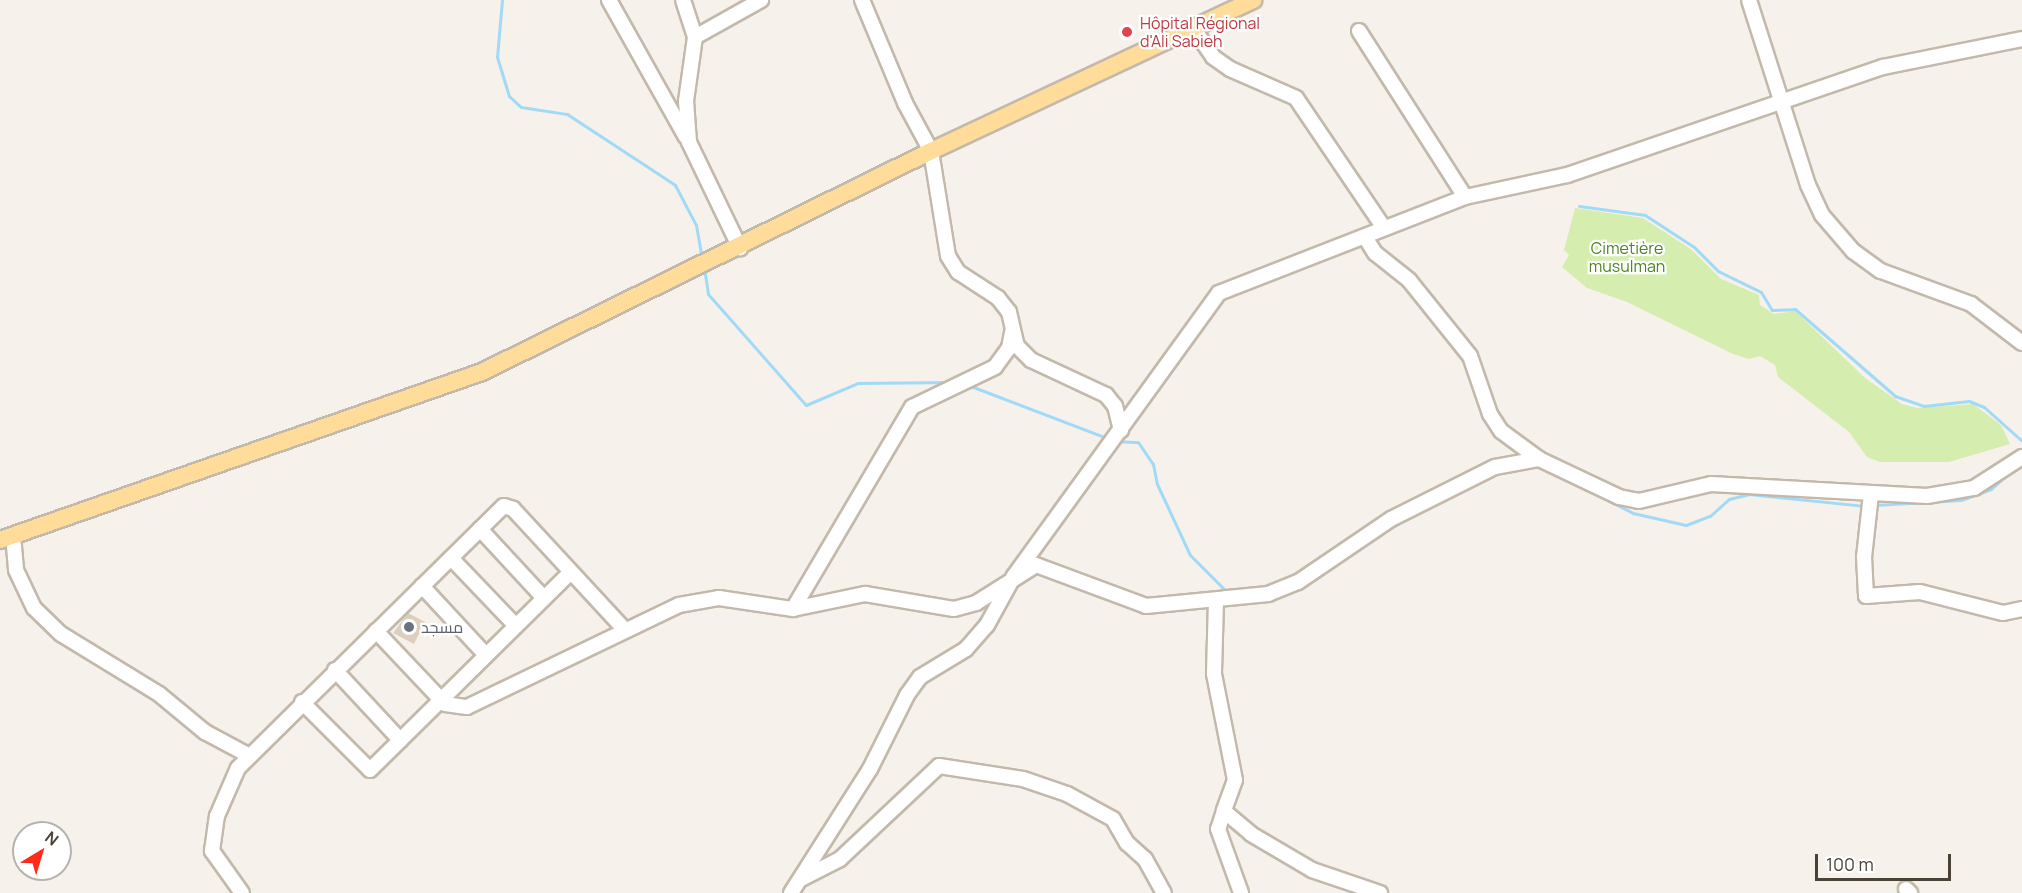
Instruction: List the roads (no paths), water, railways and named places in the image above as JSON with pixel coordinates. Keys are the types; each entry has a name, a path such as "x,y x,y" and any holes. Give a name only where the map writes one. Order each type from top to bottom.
{"main road":[{"path":"6,537 482,372 703,267 931,151 1252,0"}],"street":[{"path":"609,0 689,142 740,248"},
{"path":"683,0 694,37 686,101 689,142"},
{"path":"694,37 761,0"},
{"path":"862,0 905,103 931,151 948,256 958,272 998,298 1009,312 1017,346 1031,360 1106,395 1115,406 1121,430"},
{"path":"1749,0 1784,100 1808,185 1822,215 1853,251 1881,271 1971,304 2022,343"},
{"path":"1193,28 1213,57 1230,69 1296,98 1384,228"},
{"path":"1359,31 1465,196"},
{"path":"791,893 866,776 907,694 927,672 966,649 987,625 1014,576 1219,293 1465,196 1567,175 1883,67 2022,39"},
{"path":"1365,237 1375,253 1409,280 1470,356 1490,414 1501,431 1539,459 1629,501 1711,484 1871,494 1927,495 1974,488 2019,465"},
{"path":"793,609 912,407 995,368 1009,348 1013,330"},
{"path":"376,631 441,699 467,707 679,605 718,598 793,609 865,594 954,609 976,603 1014,576 1036,565 1146,606 1216,601 1268,594 1298,582 1391,519 1495,467 1539,459"},
{"path":"1871,494 1864,557 1866,596 1920,592 2003,613 2022,609"},
{"path":"242,893 212,851 213,836 226,787 248,754 504,506 513,509 625,630"},
{"path":"480,529 544,598"},
{"path":"6,537 16,570 30,598 61,634 159,694 195,726 248,754"},
{"path":"451,558 516,626"},
{"path":"302,702 363,768 370,770 571,572"},
{"path":"422,586 486,655"},
{"path":"1216,601 1214,674 1235,780 1218,829 1241,893"},
{"path":"335,670 400,740"},
{"path":"799,880 840,859 939,766 1023,779 1067,794 1113,819 1127,843 1145,859 1164,893"},
{"path":"1224,811 1251,834 1312,870 1380,893"}],"waterway":[{"path":"502,0 497,57 509,96 521,107 567,114 675,185 696,225 702,258"},
{"path":"1579,206 1645,215 1694,247 1718,271 1761,292 1772,310 1795,309 1895,396 1924,406 1969,401 1984,407 2022,441"},
{"path":"704,268 708,294 806,405 858,383 952,382"},
{"path":"968,385 1107,438"},
{"path":"1116,441 1138,442 1153,464 1157,484 1190,555 1227,592"},
{"path":"1875,505 1961,500 1991,489 2010,472"},
{"path":"1415,514 1473,485"},
{"path":"1578,485 1633,513 1686,525 1710,516 1729,499 1749,494 1866,506"},
{"path":"1259,588 1282,582"}],"place":[{"name":"Hôpital Régional d'Ali Sabieh","path":"1127,32"},
{"name":"مسجد","path":"409,627"}],"park label":[{"name":"Cimetière musulman","path":"1627,257"}]}
